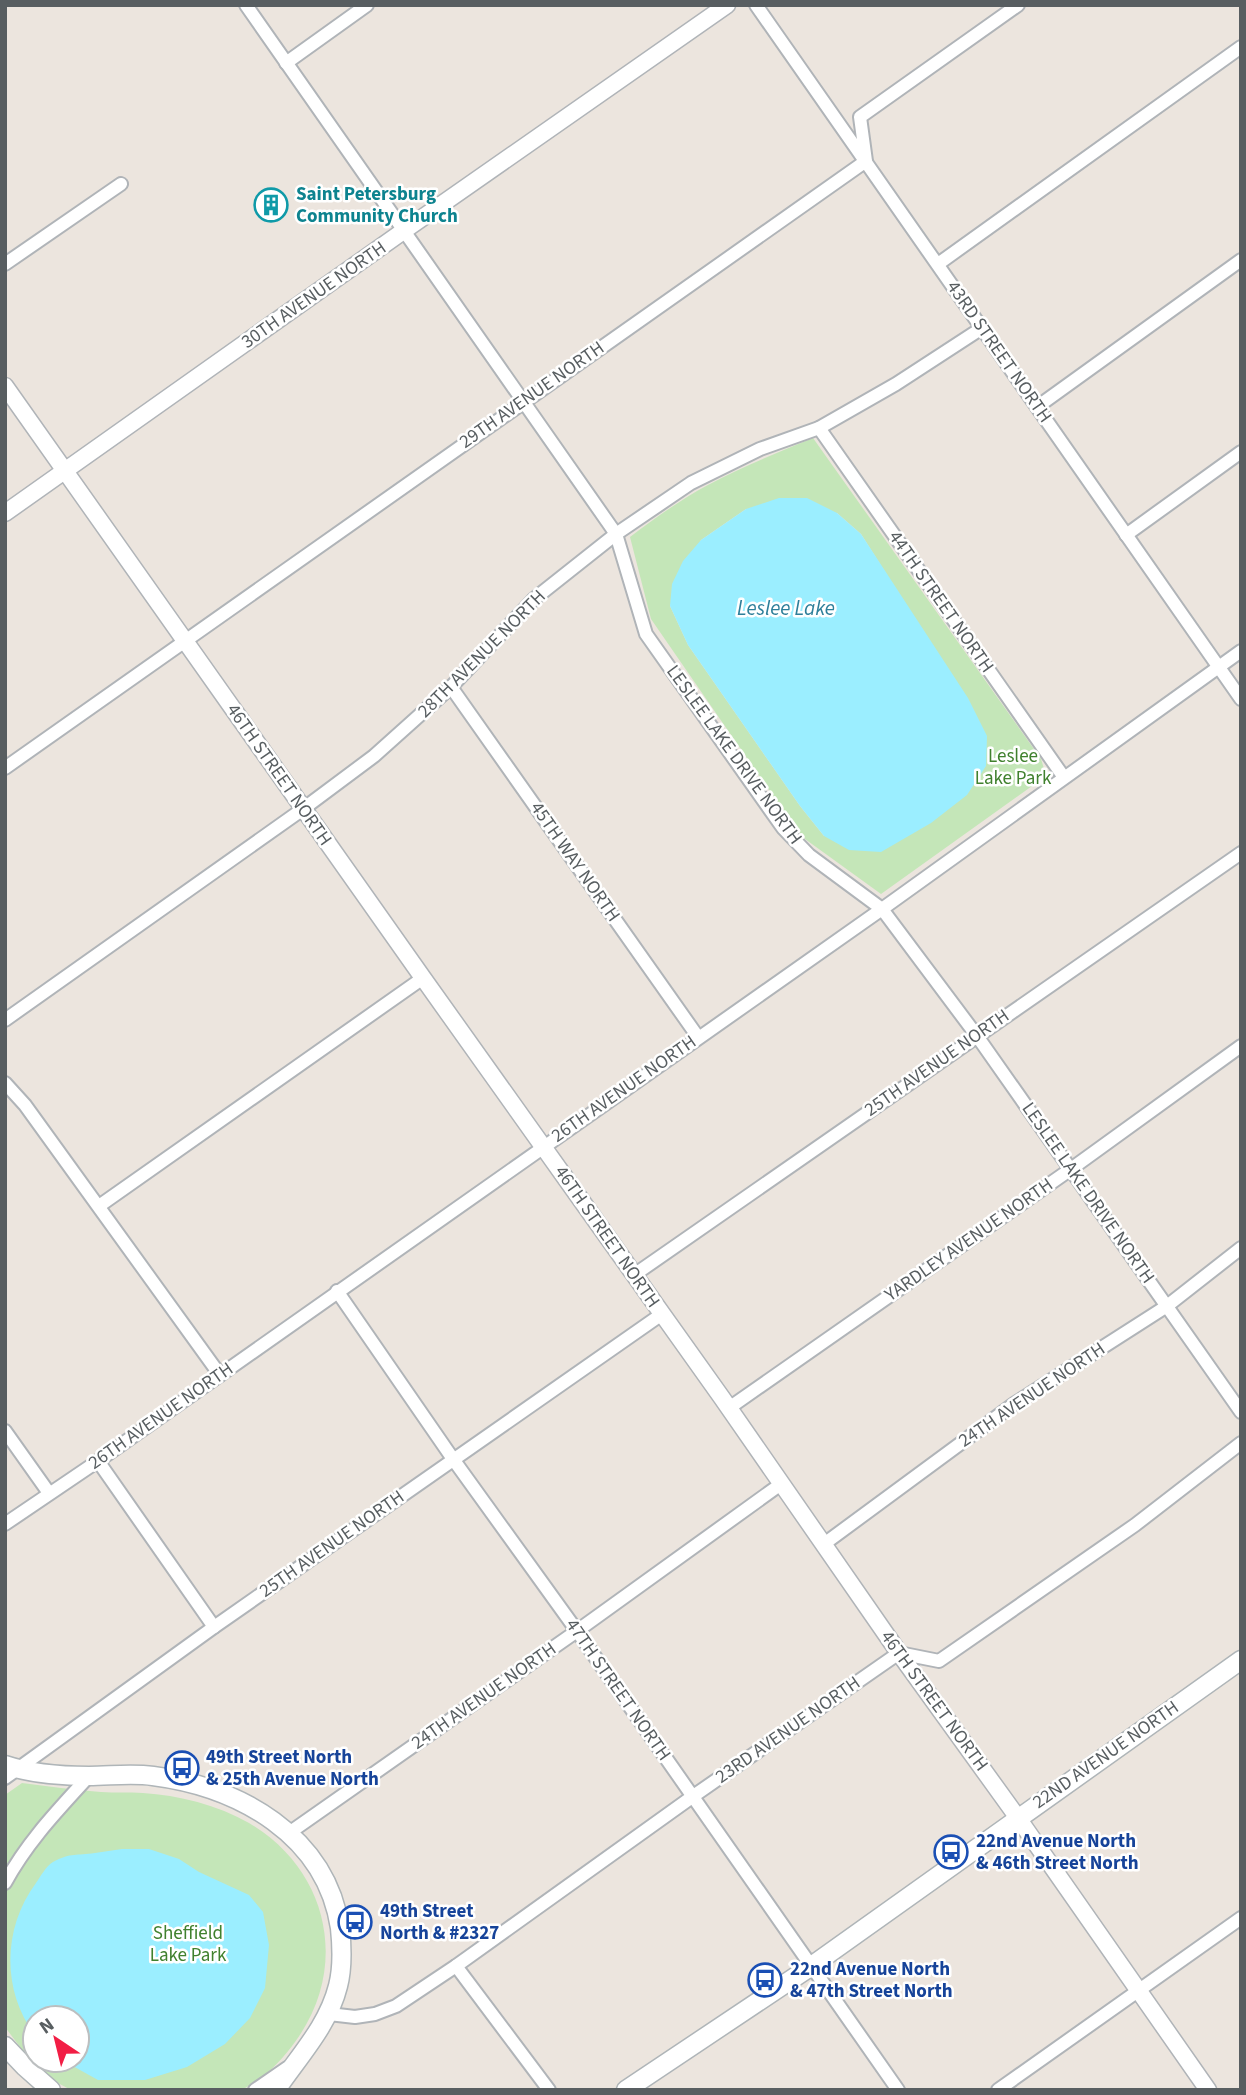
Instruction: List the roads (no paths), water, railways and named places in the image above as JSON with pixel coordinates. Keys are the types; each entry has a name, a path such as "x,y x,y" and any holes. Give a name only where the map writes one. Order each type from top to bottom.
{"main road":[{"name":"22ND AVENUE NORTH","path":"626,2090 810,1967 1241,1660"},
{"path":"10,1771 89,1776 152,1776 187,1783 223,1794 258,1810 289,1833 308,1853 326,1881 337,1913 343,1949 339,1984 329,2014 276,2090"},
{"path":"5,2046 51,2090"}],"street":[{"name":"LESLEE LAKE DRIVE NORTH","path":"246,5 402,232 616,534 646,634 783,828 808,855 882,909 977,1036 1241,1412"},
{"path":"286,63 367,5"},
{"name":"30TH AVENUE NORTH","path":"5,513 727,5"},
{"name":"43RD STREET NORTH","path":"756,5 1241,699"},
{"path":"866,161 860,117 1018,5"},
{"path":"938,264 1241,47"},
{"name":"29TH AVENUE NORTH","path":"5,768 866,161"},
{"path":"5,264 121,184"},
{"path":"1037,407 1241,260"},
{"name":"28TH AVENUE NORTH","path":"5,1020 374,756 451,687 534,599 616,534 691,484 760,449 819,428 896,384 982,328"},
{"name":"46TH STREET NORTH","path":"5,386 1208,2090"},
{"name":"44TH STREET NORTH","path":"819,428 1063,776"},
{"path":"1126,535 1241,452"},
{"name":"26TH AVENUE NORTH","path":"5,1524 882,909 1063,776 1241,651"},
{"name":"45TH WAY NORTH","path":"451,687 698,1037"},
{"name":"25TH AVENUE NORTH","path":"634,1275 1241,853"},
{"path":"99,1206 422,978"},
{"name":"YARDLEY AVENUE NORTH","path":"729,1408 1071,1169 1241,1046"},
{"path":"5,1083 25,1105 219,1375"},
{"name":"24TH AVENUE NORTH","path":"824,1544 1014,1404 1167,1306 1241,1248"},
{"name":"47TH STREET NORTH","path":"337,1291 898,2090"},
{"name":"25TH AVENUE NORTH","path":"10,1771 662,1314"},
{"path":"5,1431 49,1493"},
{"path":"899,1653 939,1661 1135,1525 1241,1443"},
{"path":"98,1461 215,1628"},
{"name":"24TH AVENUE NORTH","path":"289,1833 781,1485"},
{"name":"23RD AVENUE NORTH","path":"329,2014 355,2017 375,2014 396,2006 899,1653"},
{"path":"5,1883 37,1833 89,1776"},
{"path":"998,2090 1241,1918"},
{"path":"456,1966 549,2090"},
{"path":"255,2090 294,2063"}],"water":[{"name":"Leslee Lake","path":"779,498 807,498 837,513 861,534 968,698 987,736 986,766 967,795 931,823 881,852 849,850 824,836 800,806 688,645 670,606 672,584 683,561 701,540 746,509"},
{"path":"122,1849 149,1849 179,1859 199,1872 249,1895 263,1912 269,1945 265,1988 250,2018 225,2044 187,2067 145,2080 98,2080 87,2074 91,2074 91,2004 21,2004 21,2010 16,1998 10,1959 17,1919 25,1900 50,1864 70,1856"}],"place":[{"name":"Saint Petersburg Community Church","path":"271,205"},
{"name":"49th Street North & 25th Avenue North","path":"182,1768"},
{"name":"22nd Avenue North & 46th Street North","path":"951,1852"},
{"name":"49th Street North & #2327","path":"355,1922"},
{"name":"22nd Avenue North & 47th Street North","path":"765,1980"}],"park label":[{"name":"Leslee Lake Park","path":"1013,767"},
{"name":"Sheffield Lake Park","path":"188,1944"}]}
